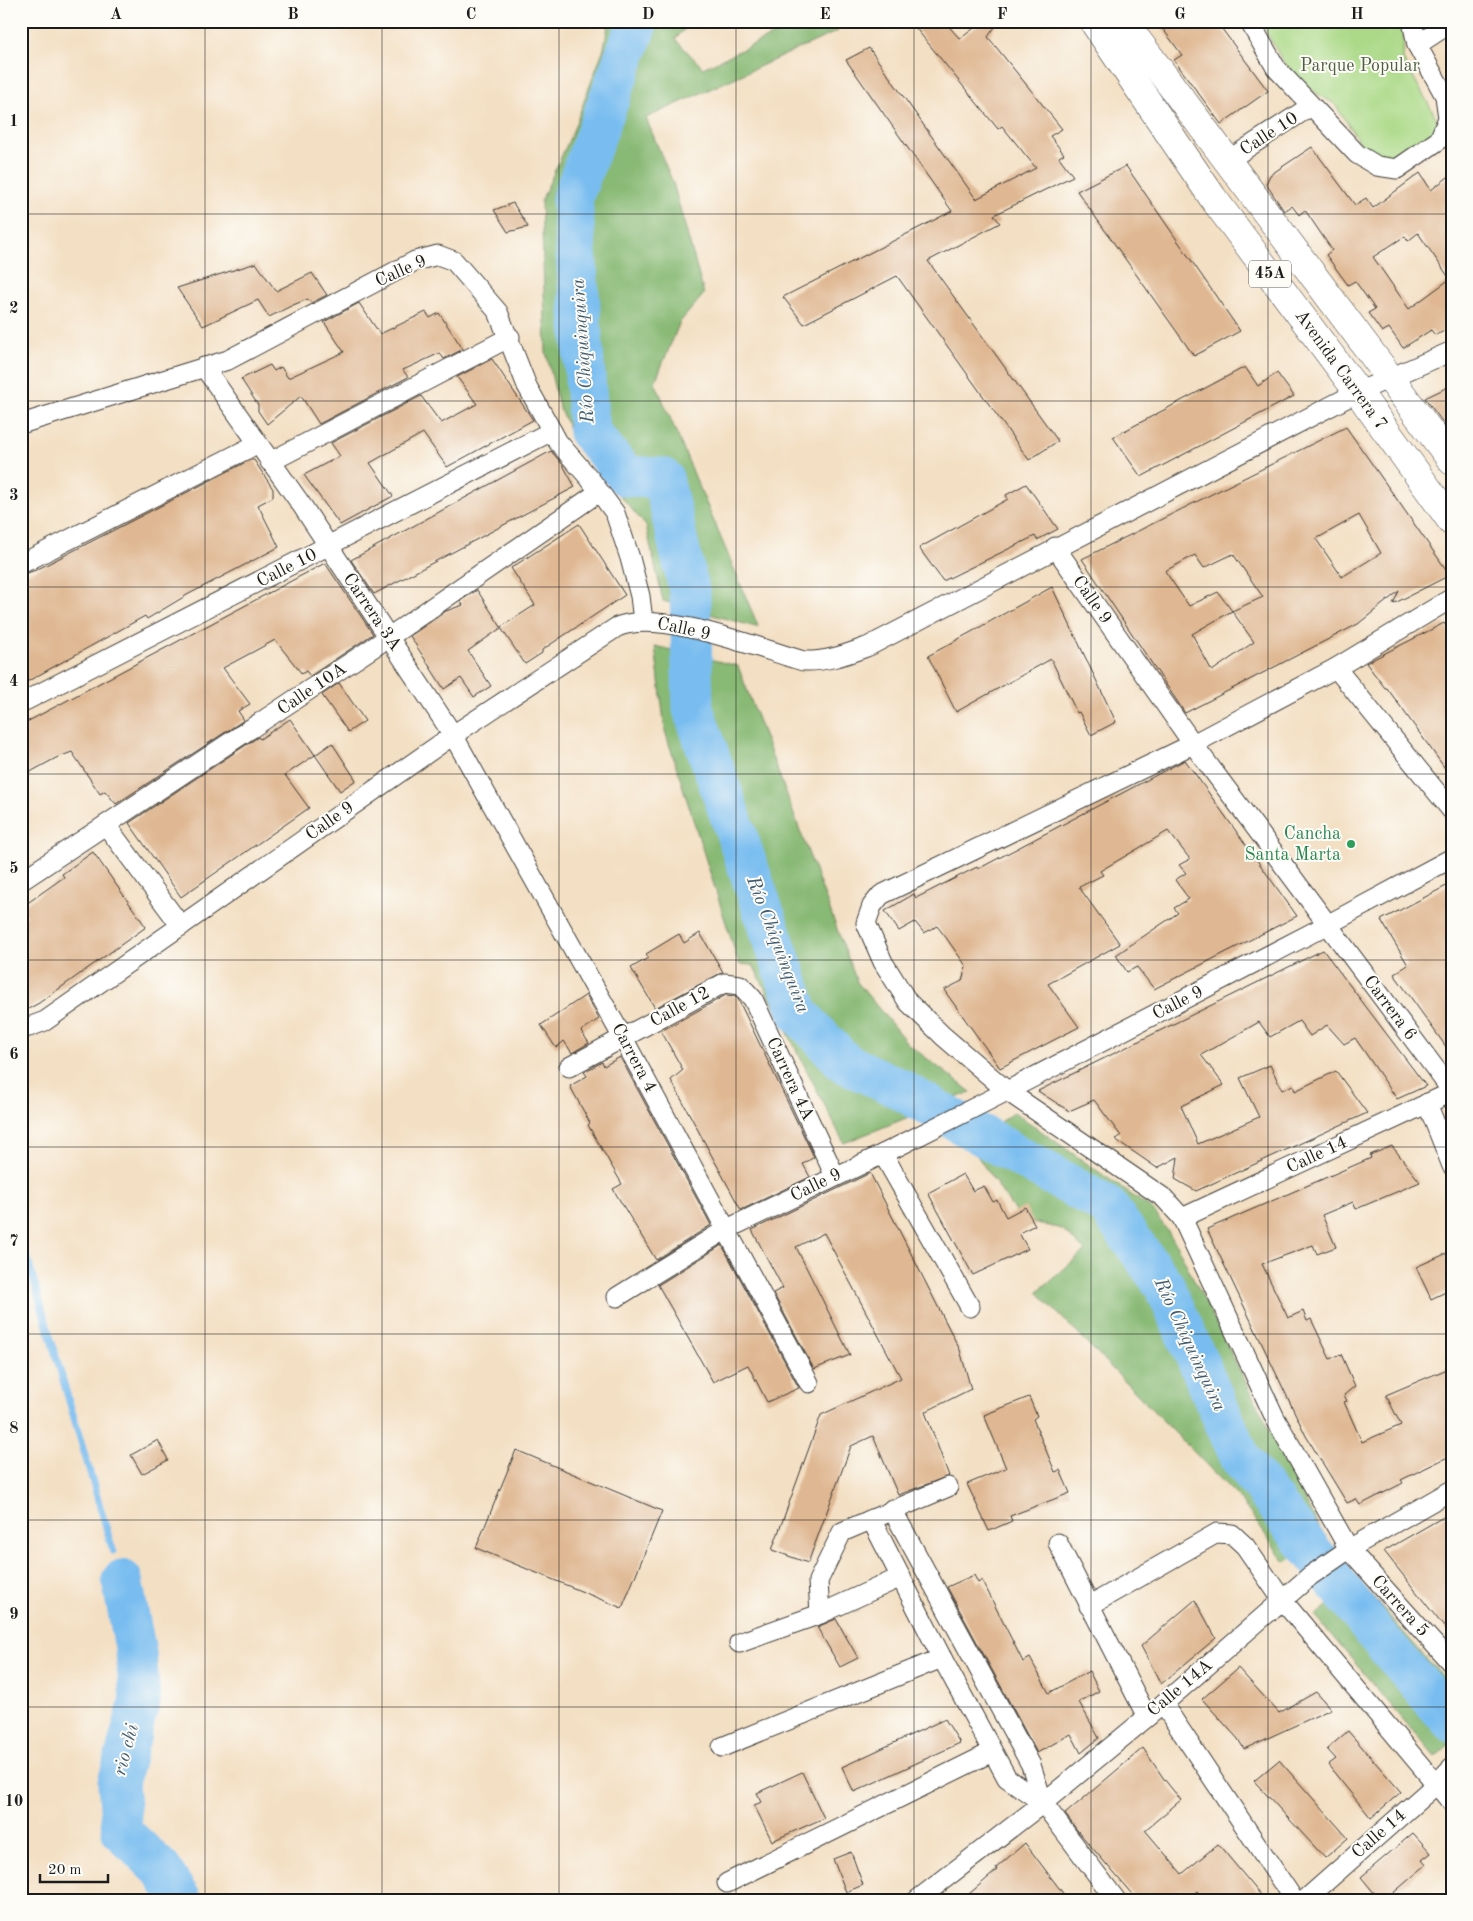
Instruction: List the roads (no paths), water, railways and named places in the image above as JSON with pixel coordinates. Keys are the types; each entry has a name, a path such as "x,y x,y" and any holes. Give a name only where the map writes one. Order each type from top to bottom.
{"main road":[{"name":"Avenida Carrera 7","path":"1093,21 1213,198 1358,392 1452,522"},
{"name":"Avenida Carrera 7","path":"1123,21 1452,461"}],"street":[{"name":"Calle 10","path":"1249,21 1276,68 1357,154 1377,166 1397,169 1439,140 1448,118 1446,96 1417,45 1412,21"},
{"path":"1417,45 1452,22"},
{"name":"Calle 10","path":"1227,161 1311,106"},
{"name":"Calle 9","path":"21,424 228,360 415,261 438,255 454,261 498,312 510,337 527,386 558,442 615,513 640,596 643,621"},
{"path":"270,462 510,337"},
{"name":"Calle 9","path":"21,1028 45,1021 454,735 617,627 629,622 664,622 734,640 803,661 820,662 837,658 869,646 1358,392 1452,351"},
{"name":"Carrera 3A","path":"204,367 454,735"},
{"name":"Calle 10","path":"21,703 552,431"},
{"path":"21,564 257,444"},
{"name":"Calle 10A","path":"21,881 389,637 600,492"},
{"name":"Calle 9","path":"617,1297 725,1230 883,1154 1328,925 1193,744 1055,548"},
{"name":"Carrera 5","path":"1452,598 1336,668 1193,744 881,895 872,906 866,923 883,962 908,1002 1007,1091 1164,1198 1182,1218 1275,1418 1342,1553 1452,1664"},
{"path":"1336,668 1452,811"},
{"name":"Carrera 4","path":"454,735 624,1038 725,1230 809,1383"},
{"path":"106,825 181,926"},
{"path":"1328,925 1452,858"},
{"name":"Carrera 6","path":"1328,925 1452,1092"},
{"name":"Calle 12","path":"569,1067 724,983 740,985"},
{"name":"Carrera 4A","path":"740,985 752,999 835,1176"},
{"name":"Calle 14","path":"1182,1218 1452,1092"},
{"path":"1427,1103 1452,1166"},
{"path":"883,1154 970,1307"},
{"path":"820,1614 818,1581 842,1532 892,1509 948,1487"},
{"name":"Calle 14A","path":"917,1900 1043,1803 1164,1704 1310,1576 1342,1553 1452,1490"},
{"path":"892,1509 1031,1765 1043,1803"},
{"path":"871,1519 942,1658 1007,1778 1043,1803 1116,1900"},
{"path":"1089,1606 1217,1532 1232,1534 1245,1546 1283,1601 1452,1803"},
{"path":"1058,1543 1147,1717"},
{"path":"739,1643 820,1614 901,1577"},
{"path":"722,1747 942,1658"},
{"path":"1164,1704 1294,1900"},
{"path":"727,1883 992,1752"},
{"name":"Calle 14","path":"1305,1900 1432,1788 1452,1767"}],"waterway":[{"name":"Río Chiquinquira","path":"638,21 572,199 589,432 626,476 663,478 690,594 693,709 799,1014 845,1063 898,1088 1107,1206 1164,1285 1241,1459 1374,1632 1452,1722"},
{"path":"21,1237 113,1551"},
{"name":"rio chi","path":"122,1580 136,1653 140,1700 118,1783 122,1832 161,1869 181,1900"}],"place":[{"name":"Cancha Santa Marta","path":"1351,844"}],"park label":[{"name":"Parque Popular","path":"1360,66"}]}
